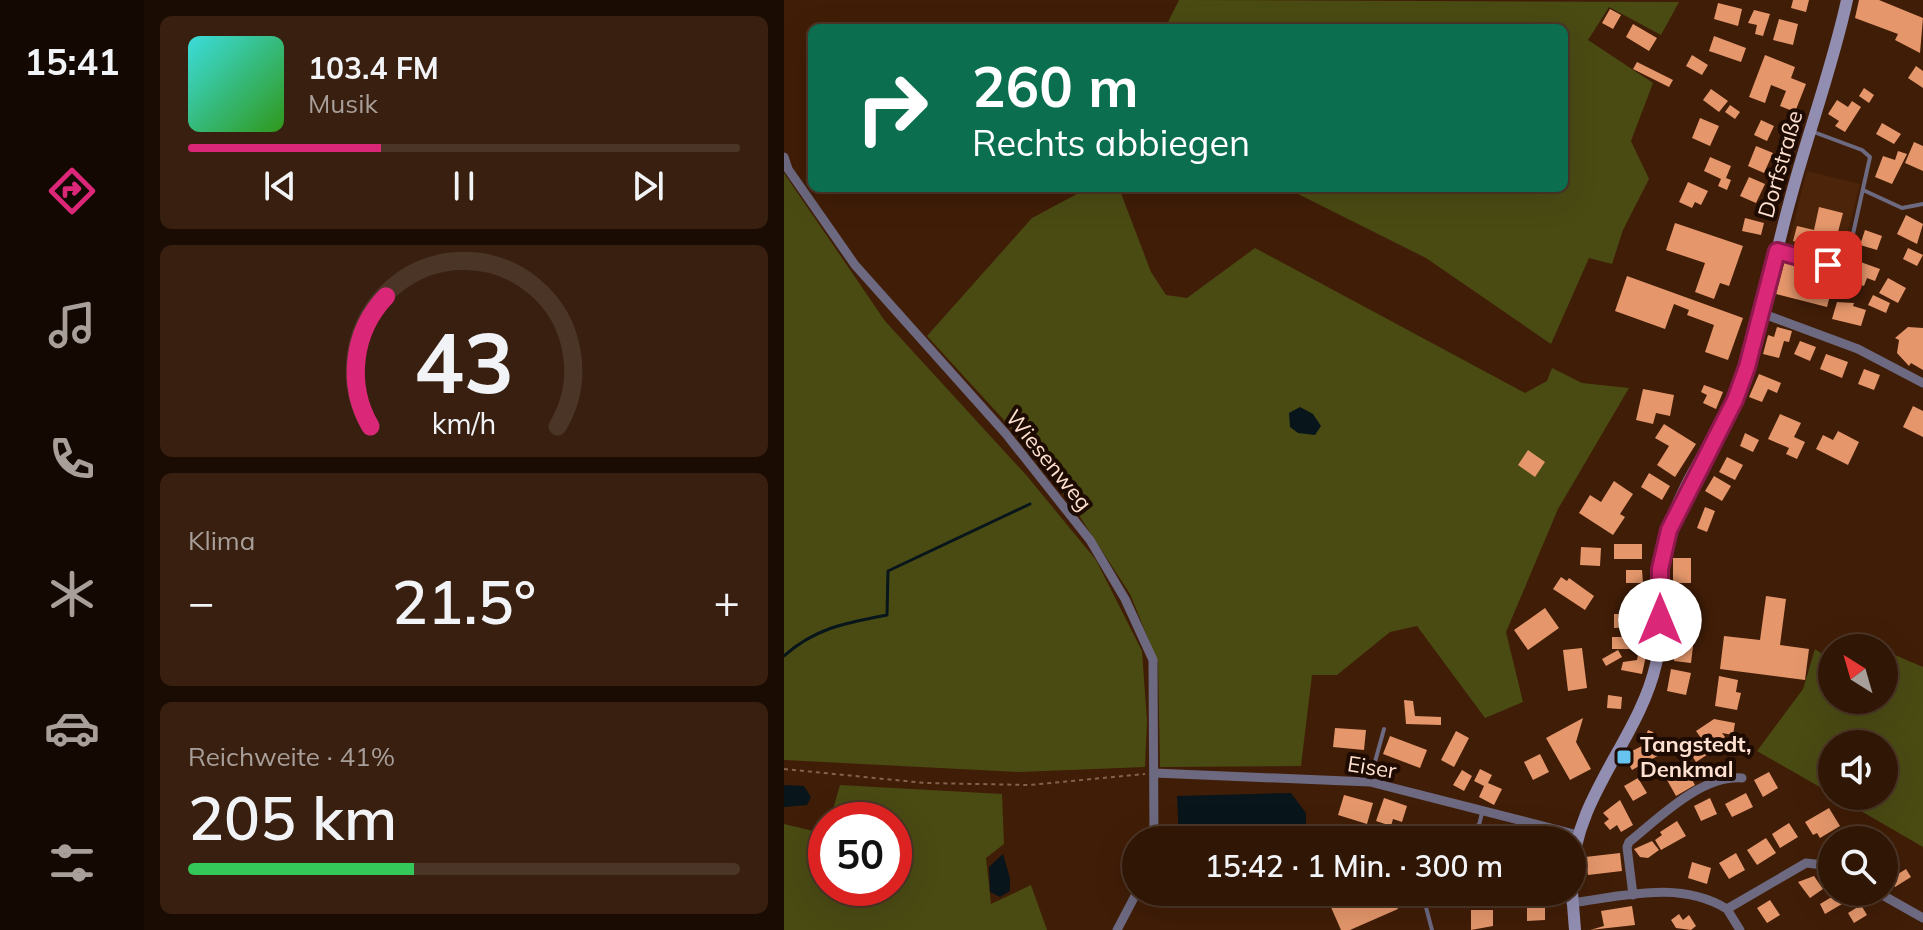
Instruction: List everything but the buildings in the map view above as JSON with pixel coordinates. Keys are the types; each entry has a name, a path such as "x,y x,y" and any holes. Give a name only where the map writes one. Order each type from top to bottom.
{"main road":[{"name":"Dorfstraße","path":"1581,826 1656,665 1660,569 1669,530 1735,400 1847,0"},
{"path":"1573,906 1575,930"}],"street":[{"name":"Wiesenweg","path":"784,157 788,169 855,265 1006,434 1090,540 1125,599 1153,660 1154,826"},
{"path":"1761,313 1858,349 1923,383"},
{"name":"Eiser","path":"1154,773 1290,776 1370,782 1542,826"},
{"path":"1633,895 1629,842 1675,805 1727,777 1742,778"},
{"path":"1727,909 1806,863 1818,864"},
{"path":"1586,897 1681,891 1711,899 1727,909 1740,930"},
{"path":"1898,904 1923,918"},
{"path":"1117,930 1130,906"}],"lane":[{"path":"1777,251 1828,265 1844,259 1849,252 1871,162 1867,153 1809,130"},
{"path":"1863,190 1902,208 1923,204"},
{"path":"1370,782 1384,729"},
{"path":"1476,826 1479,825 1483,811"},
{"path":"1426,906 1432,930"}],"path":[{"path":"784,769 925,783 1029,785 1154,773"}],"shaded area":[{"path":"1179,0 1679,2 1661,35 1609,7 1588,40 1653,83 1631,141 1649,179 1623,230 1612,264 1589,258 1551,344 1426,258 1294,192 1568,192 1568,24 1167,24"},
{"path":"1807,171 1860,184 1841,258 1788,245"},
{"path":"784,173 885,321 1027,476 1096,560 1142,651 1147,721 1145,767 1019,772 784,760"},
{"path":"1081,192 1121,192 1151,272 1166,295 1187,298 1255,248 1525,393 1547,381 1552,368 1582,383 1629,388 1558,509 1506,632 1523,702 1485,718 1417,626 1390,632 1337,675 1312,675 1301,766 1160,767 1158,663 1130,594 1071,503 1003,419 927,336 1032,218"},
{"path":"1300,407 1313,414 1321,426 1315,435 1298,433 1290,427 1289,413"},
{"path":"1815,649 1818,651 1818,714 1898,714 1898,656 1923,667 1923,847 1898,833 1898,826 1887,826 1859,810 1898,810 1898,730 1818,730 1818,786 1757,751 1803,689"},
{"path":"784,785 804,786 811,797 807,805 784,807"},
{"path":"840,785 1002,794 1004,844 986,858 991,904 1031,885 1047,930 784,930 784,824 808,830 808,906 912,906 912,802 835,802"},
{"path":"1291,793 1306,813 1306,826 1178,826 1177,796"},
{"path":"1003,854 1010,878 1010,891 1000,897 990,892 989,867"}],"waterway":[{"path":"784,656 819,633 887,615 888,571 1030,504"}],"place":[{"name":"Tangstedt, Denkmal","path":"1624,757"}],"route":[{"path":"1660,620 1660,569 1669,530 1683,497 1735,400 1747,367 1777,251 1828,265"}]}
